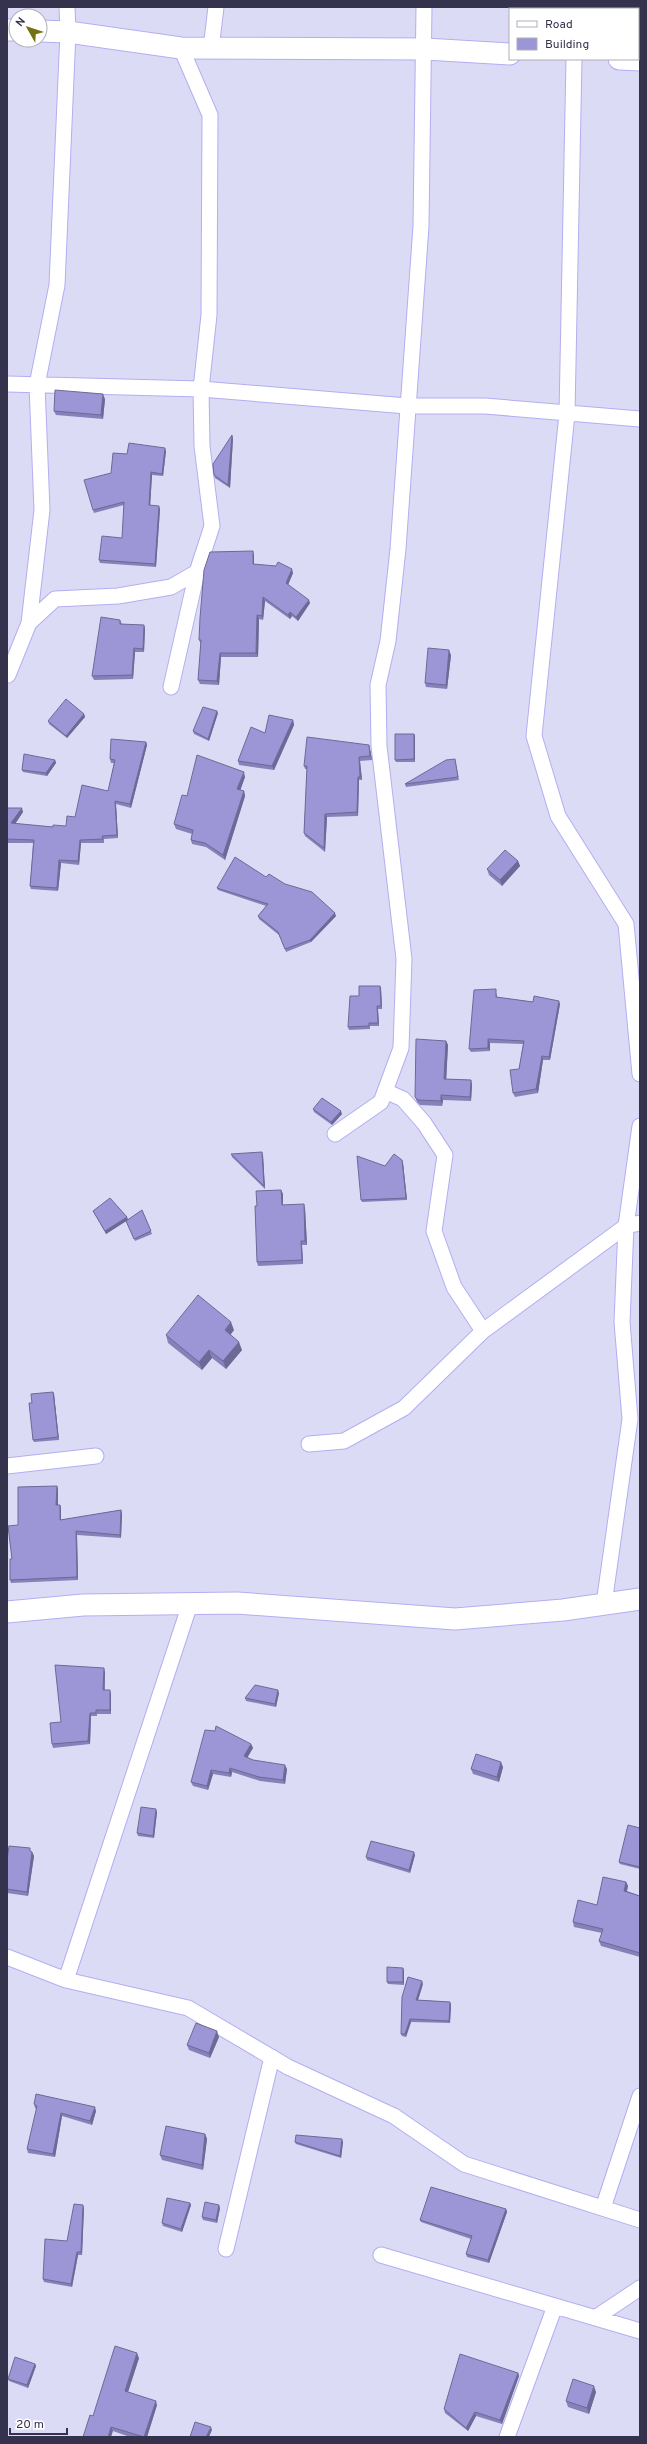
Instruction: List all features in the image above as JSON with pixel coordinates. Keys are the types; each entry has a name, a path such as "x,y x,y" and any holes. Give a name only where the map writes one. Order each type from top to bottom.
{"street":[{"path":"8,675 28,623 42,510 38,385 57,285 68,32 67,7"},
{"path":"210,49 216,7"},
{"path":"335,1134 381,1102 401,1048 404,959 379,746 378,685 388,641 398,549 421,226 425,49 424,7"},
{"path":"48,31 68,32 181,48 425,49 509,54"},
{"path":"171,687 197,572 212,526 202,446 201,390 209,315 210,115 181,48"},
{"path":"574,60 567,414 534,736 558,816 626,924 640,1074"},
{"path":"7,384 201,390 408,406 485,406 640,419"},
{"path":"28,623 55,599 118,596 171,587 197,572"},
{"path":"385,1091 402,1099 424,1123 445,1155 434,1231 454,1287 483,1331"},
{"path":"604,1604 630,1419 622,1322 633,1224 640,1126"},
{"path":"309,1444 344,1441 404,1408 483,1331 633,1224"},
{"path":"7,1466 96,1456"},
{"path":"7,1612 83,1605 237,1603 455,1619 640,1600"},
{"path":"66,1980 190,1604"},
{"path":"7,1957 66,1980 188,2008 272,2057 394,2116 464,2164 640,2220"},
{"path":"226,2249 272,2057"},
{"path":"603,2208 640,2096"},
{"path":"381,2255 640,2331"},
{"path":"595,2318 640,2288"},
{"path":"507,2437 555,2306"}],"building":[{"path":"55,390 103,394 101,415 54,411"},
{"path":"232,435 228,485 214,475 213,464"},
{"path":"129,443 165,448 162,474 151,472 149,505 159,506 155,564 99,560 102,536 122,538 124,502 93,510 84,480 111,473 113,453 127,454"},
{"path":"253,551 253,564 276,566 278,562 292,569 286,583 309,600 296,617 290,612 288,615 263,597 262,616 257,615 256,653 220,653 217,681 198,680 201,640 199,640 200,618 204,570 210,552"},
{"path":"101,617 120,620 120,624 144,625 143,649 134,648 132,675 92,676"},
{"path":"428,648 449,650 446,685 425,683"},
{"path":"66,699 84,714 66,736 48,721"},
{"path":"203,707 217,711 208,739 193,731"},
{"path":"269,715 293,720 272,766 238,761 251,727 265,733"},
{"path":"395,734 414,734 414,759 395,760"},
{"path":"307,737 369,745 370,756 359,757 360,777 358,777 357,812 325,814 324,848 304,833 307,766 304,766"},
{"path":"111,739 146,742 130,804 115,801 117,835 102,836 103,839 80,840 78,861 59,860 57,888 30,886 34,840 7,839 7,808 22,808 11,823 53,827 53,825 66,826 67,816 75,817 82,785 108,791 115,760 110,759"},
{"path":"24,754 55,760 46,773 22,770"},
{"path":"197,755 244,772 237,789 244,791 223,855 205,843 191,840 193,830 174,824 182,795 187,796"},
{"path":"455,759 458,777 405,784 446,760"},
{"path":"505,850 518,861 500,880 487,869"},
{"path":"235,857 266,877 269,874 285,884 312,892 335,913 310,940 285,949 278,932 258,916 268,904 217,888"},
{"path":"359,986 380,986 381,1006 377,1006 378,1023 369,1023 369,1026 348,1027 350,996 359,996"},
{"path":"496,989 496,997 533,1002 534,996 559,1001 549,1057 542,1056 536,1089 513,1093 510,1070 519,1069 524,1041 488,1039 488,1048 469,1049 474,990"},
{"path":"416,1039 446,1041 444,1079 471,1080 470,1097 441,1095 441,1101 418,1100 415,1097"},
{"path":"322,1098 341,1111 331,1122 313,1109"},
{"path":"262,1152 264,1186 231,1154"},
{"path":"394,1154 402,1160 406,1198 361,1200 357,1156 385,1166"},
{"path":"281,1190 282,1205 304,1204 305,1241 301,1241 302,1260 257,1262 255,1206 257,1206 256,1191"},
{"path":"110,1198 127,1217 105,1231 93,1211"},
{"path":"142,1210 151,1231 134,1239 126,1221"},
{"path":"198,1295 231,1322 225,1330 239,1342 223,1361 209,1350 199,1362 166,1335"},
{"path":"53,1392 58,1437 33,1440 29,1403 32,1403 31,1394"},
{"path":"57,1486 56,1505 60,1505 60,1520 121,1510 120,1535 76,1531 77,1577 10,1580 10,1559 12,1559 8,1526 18,1525 18,1487"},
{"path":"55,1665 104,1668 103,1690 110,1690 110,1710 96,1710 96,1713 90,1713 88,1741 52,1744 50,1723 61,1722"},
{"path":"255,1685 278,1690 275,1704 245,1698"},
{"path":"216,1726 251,1744 244,1756 253,1760 285,1765 283,1780 259,1777 230,1768 229,1773 211,1770 207,1786 191,1782 205,1730 215,1731"},
{"path":"476,1754 501,1762 497,1777 471,1769"},
{"path":"141,1807 156,1809 153,1836 137,1833"},
{"path":"628,1825 640,1828 640,1867 619,1862"},
{"path":"371,1841 414,1852 409,1870 366,1857"},
{"path":"9,1846 30,1848 30,1851 32,1852 27,1892 7,1889 7,1860"},
{"path":"603,1877 626,1882 624,1891 640,1896 640,1953 599,1941 603,1929 573,1922 578,1900 597,1905"},
{"path":"387,1967 403,1968 403,1982 387,1982"},
{"path":"408,1977 422,1981 416,2000 450,2002 449,2021 410,2019 405,2034 401,2034 402,1997"},
{"path":"196,2023 217,2031 209,2053 187,2045"},
{"path":"36,2094 95,2107 90,2121 61,2113 53,2154 27,2149 37,2106 34,2104"},
{"path":"166,2126 205,2134 202,2165 160,2155"},
{"path":"296,2135 342,2139 340,2156 295,2142"},
{"path":"431,2187 506,2209 488,2260 466,2254 472,2236 420,2220"},
{"path":"167,2198 190,2203 181,2229 162,2223"},
{"path":"205,2202 219,2205 216,2220 202,2217"},
{"path":"74,2204 83,2205 81,2252 77,2252 71,2284 43,2279 45,2239 67,2241"},
{"path":"115,2346 137,2353 125,2391 156,2401 144,2437 111,2427 108,2437 83,2437 90,2415 93,2416"},
{"path":"460,2354 518,2373 500,2420 475,2412 466,2428 444,2409"},
{"path":"15,2357 35,2364 27,2385 8,2379"},
{"path":"573,2379 594,2386 587,2408 566,2401"},
{"path":"195,2422 211,2427 206,2437 190,2437"}]}
